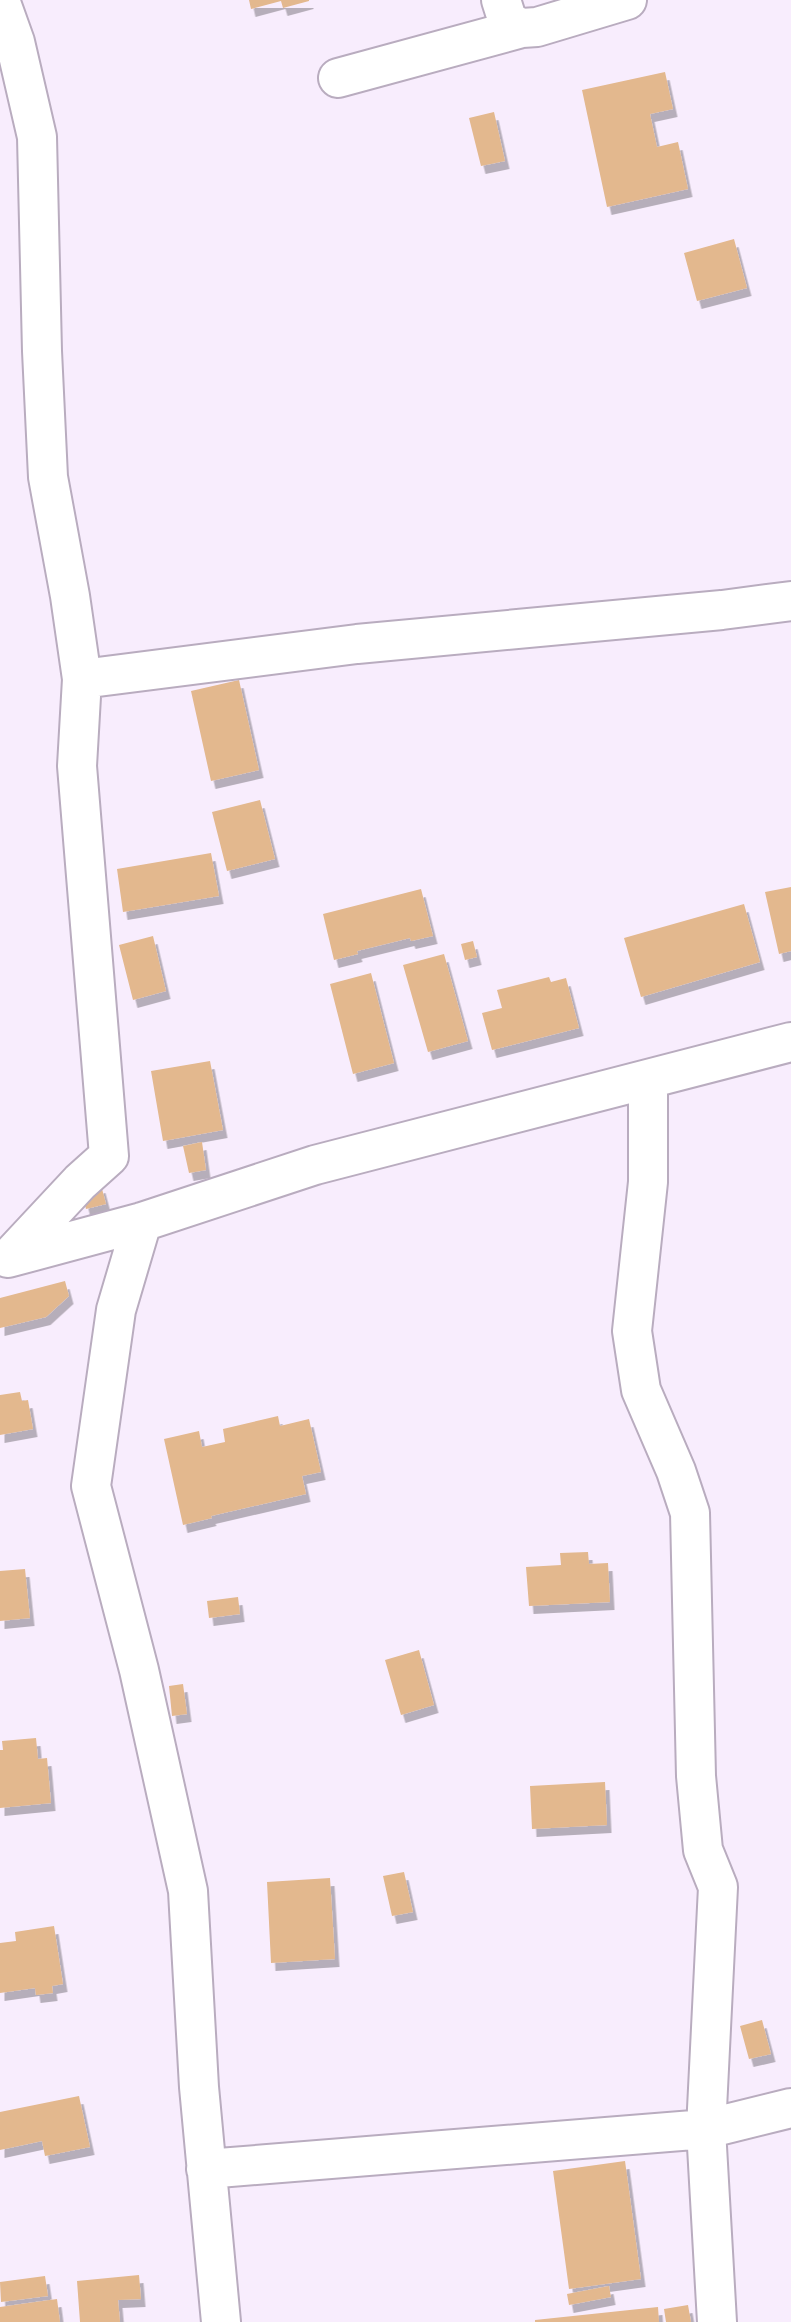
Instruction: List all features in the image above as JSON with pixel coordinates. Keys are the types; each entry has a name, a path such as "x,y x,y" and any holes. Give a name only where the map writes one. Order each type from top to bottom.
{"street":[{"path":"0,0 15,42 37,137 48,477 82,680 78,766 109,1156 80,1182 5,1260"},
{"path":"338,78 512,14 537,27 627,0"},
{"path":"82,680 357,644 722,610 791,601"},
{"path":"5,1260 142,1222 315,1165 791,1042"},
{"path":"648,1079 648,1182 632,1331 641,1390 676,1471 690,1513 696,1776 704,1850 718,1887 706,2129 717,2322"},
{"path":"142,1222 116,1310 91,1486 139,1670 188,1891 206,2169 221,2322"},
{"path":"206,2169 706,2129 791,2108"}],"building":[{"path":"249,0 309,1 283,8 281,1 251,9"},
{"path":"665,72 673,109 650,114 657,147 678,142 688,189 607,207 582,90"},
{"path":"494,112 505,161 481,166 469,118"},
{"path":"734,239 747,288 697,301 684,253"},
{"path":"239,680 259,770 211,781 191,691"},
{"path":"260,800 275,859 227,871 212,812"},
{"path":"211,853 219,896 123,912 117,869"},
{"path":"791,887 791,951 779,954 765,892"},
{"path":"421,889 433,936 411,941 410,938 357,951 358,954 334,960 323,914"},
{"path":"744,904 760,962 641,997 624,938"},
{"path":"153,936 166,991 133,1000 119,945"},
{"path":"473,941 477,957 465,960 461,944"},
{"path":"444,954 468,1041 428,1052 403,965"},
{"path":"371,973 394,1063 353,1074 330,984"},
{"path":"549,977 551,982 566,978 579,1028 492,1050 482,1013 502,1008 497,990"},
{"path":"210,1061 223,1130 163,1141 151,1071"},
{"path":"202,1142 206,1170 189,1173 183,1146"},
{"path":"101,1185 106,1204 86,1209 81,1190"},
{"path":"65,1281 69,1296 46,1317 0,1328 0,1298"},
{"path":"20,1392 22,1401 28,1400 33,1429 0,1435 0,1395"},
{"path":"278,1416 280,1426 309,1419 321,1472 302,1476 306,1494 183,1525 164,1439 199,1431 202,1447 225,1442 223,1429"},
{"path":"588,1552 589,1564 608,1563 610,1602 529,1606 526,1567 561,1565 560,1553"},
{"path":"25,1569 30,1618 0,1621 0,1571"},
{"path":"238,1597 240,1614 209,1618 207,1601"},
{"path":"419,1650 434,1705 401,1715 385,1660"},
{"path":"183,1684 187,1714 172,1716 169,1686"},
{"path":"36,1738 38,1759 47,1758 51,1803 0,1808 2,1741"},
{"path":"605,1782 607,1825 532,1829 530,1786"},
{"path":"404,1872 413,1912 392,1916 383,1876"},
{"path":"330,1878 335,1959 271,1963 267,1882"},
{"path":"54,1926 63,1984 52,1986 53,1993 36,1995 35,1988 0,1993 0,1943 16,1941 15,1932"},
{"path":"762,2020 771,2054 749,2059 740,2026"},
{"path":"79,2096 90,2147 45,2156 42,2141 0,2150 0,2112"},
{"path":"625,2161 641,2279 569,2289 553,2171"},
{"path":"139,2275 141,2299 118,2300 120,2322 80,2322 77,2281"},
{"path":"45,2276 48,2296 1,2302 0,2282"},
{"path":"609,2286 611,2297 569,2305 567,2294"},
{"path":"57,2299 60,2322 0,2322 0,2307"},
{"path":"688,2305 691,2322 666,2322 664,2309"},
{"path":"658,2307 659,2322 535,2322 535,2320"}]}
